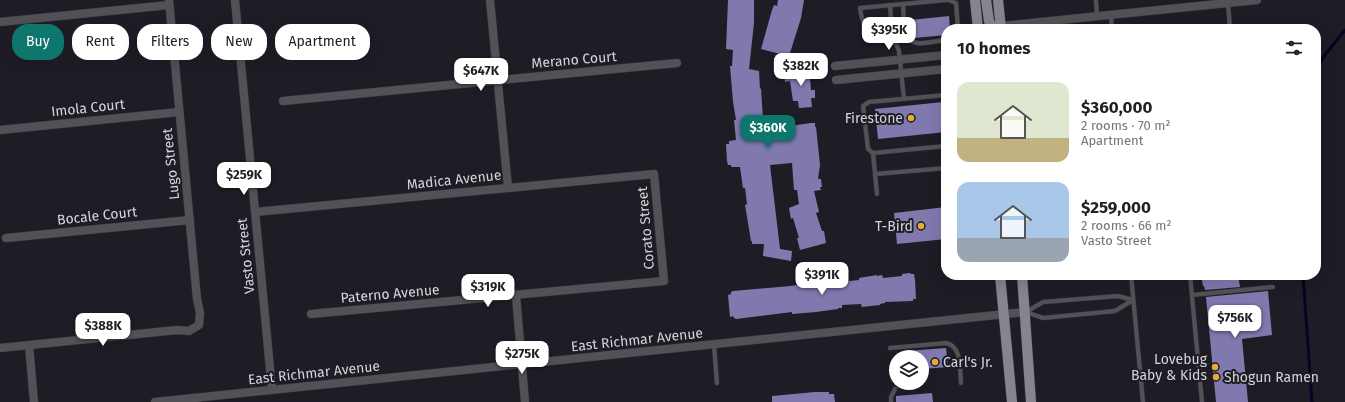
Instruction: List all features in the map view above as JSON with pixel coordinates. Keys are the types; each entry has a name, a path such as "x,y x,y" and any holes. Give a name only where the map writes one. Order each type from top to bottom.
{"main road":[{"path":"975,0 977,24"},
{"path":"986,0 988,21 990,24"},
{"path":"998,0 1001,24"},
{"path":"1000,280 1012,402"},
{"path":"1023,280 1026,312 1031,402"}],"street":[{"name":"Vasto Street","path":"235,0 272,390"},
{"path":"490,0 508,188"},
{"path":"1027,24 1257,0"},
{"path":"0,22 169,2"},
{"name":"Lugo Street","path":"29,345 189,330 199,325 200,313 197,299 169,2"},
{"path":"834,66 941,56"},
{"name":"Merano Court","path":"283,101 677,63"},
{"path":"836,80 941,70"},
{"name":"Imola Court","path":"0,130 179,112"},
{"name":"Madica Avenue","path":"255,212 654,174"},
{"name":"Corato Street","path":"654,174 664,281"},
{"name":"Bocale Court","path":"6,238 190,220"},
{"name":"Paterno Avenue","path":"311,314 664,281"},
{"path":"516,295 525,402"},
{"name":"East Richmar Avenue","path":"154,402 1026,312"},
{"path":"0,348 29,345 34,402"}],"lane":[{"path":"892,34 869,30 864,24 860,8 947,0 956,3 958,24"},
{"path":"1096,0 1097,16"},
{"path":"1228,3 1230,24"},
{"path":"902,4 906,35 910,40 917,43 941,41"},
{"path":"890,5 892,34 899,52 904,98"},
{"path":"1111,15 1112,24"},
{"path":"941,95 869,102 863,106 868,149 873,153 941,146"},
{"path":"873,153 877,194"},
{"path":"875,174 941,168"},
{"path":"1131,280 1143,402"},
{"path":"1190,280 1202,402"},
{"path":"1192,295 1273,287"},
{"path":"1026,312 1043,302 1118,296 1133,300"},
{"path":"1026,312 1043,318 1115,312 1133,300"},
{"path":"890,348 946,343 951,344 956,348 958,354 961,383"},
{"path":"714,345 717,383"},
{"path":"891,402 894,390"}],"building":[{"path":"728,0 754,0 754,23 749,69 759,71 764,136 789,137 788,129 790,129 790,126 815,123 816,127 820,165 818,179 821,179 822,187 820,187 821,190 814,191 819,212 816,213 822,231 824,231 826,243 800,250 797,238 799,238 793,218 791,219 789,208 799,204 797,190 794,190 792,163 770,165 780,249 792,251 791,261 763,256 764,244 752,244 745,205 747,204 745,188 743,188 740,167 731,167 731,165 728,165 727,161 726,144 729,144 729,141 736,140 734,120 736,120 730,66 732,66 733,50 726,49"},
{"path":"778,0 804,0 801,18 788,56 761,49 772,10 774,5 777,6"},
{"path":"949,16 950,24 941,24 941,35 914,38 912,36 911,20"},
{"path":"809,68 811,90 815,90 815,98 811,98 812,107 799,108 798,101 793,101 790,81 785,82 784,71"},
{"name":"Firestone","path":"941,102 941,133 878,139 875,109"},
{"name":"T-Bird","path":"941,208 941,240 897,244 894,213"},
{"path":"902,274 914,274 915,280 916,299 913,299 913,301 885,302 880,305 862,307 861,304 842,305 842,308 816,312 792,314 792,312 736,319 733,316 730,317 728,295 733,291 790,286 831,280 840,280 840,282 859,280 859,278 877,275 882,275 883,278 902,276"},
{"path":"1202,280 1239,280 1240,287 1205,290"},
{"path":"1268,291 1272,335 1242,339 1248,402 1216,402 1206,297"},
{"name":"Carl's Jr.","path":"946,348 948,367 929,368 929,350 920,350"},
{"path":"829,392 829,394 834,394 835,402 772,402 772,396"},
{"path":"932,393 933,402 896,402 896,396"}],"waterway":[{"path":"1321,62 1345,30"},
{"path":"1303,280 1312,402"}],"place":[{"name":"Firestone","path":"911,118"},
{"name":"T-Bird","path":"921,226"},
{"name":"Carl's Jr.","path":"935,362"},
{"name":"Lovebug Baby & Kids","path":"1215,367"},
{"name":"Shogun Ramen","path":"1216,377"}]}
